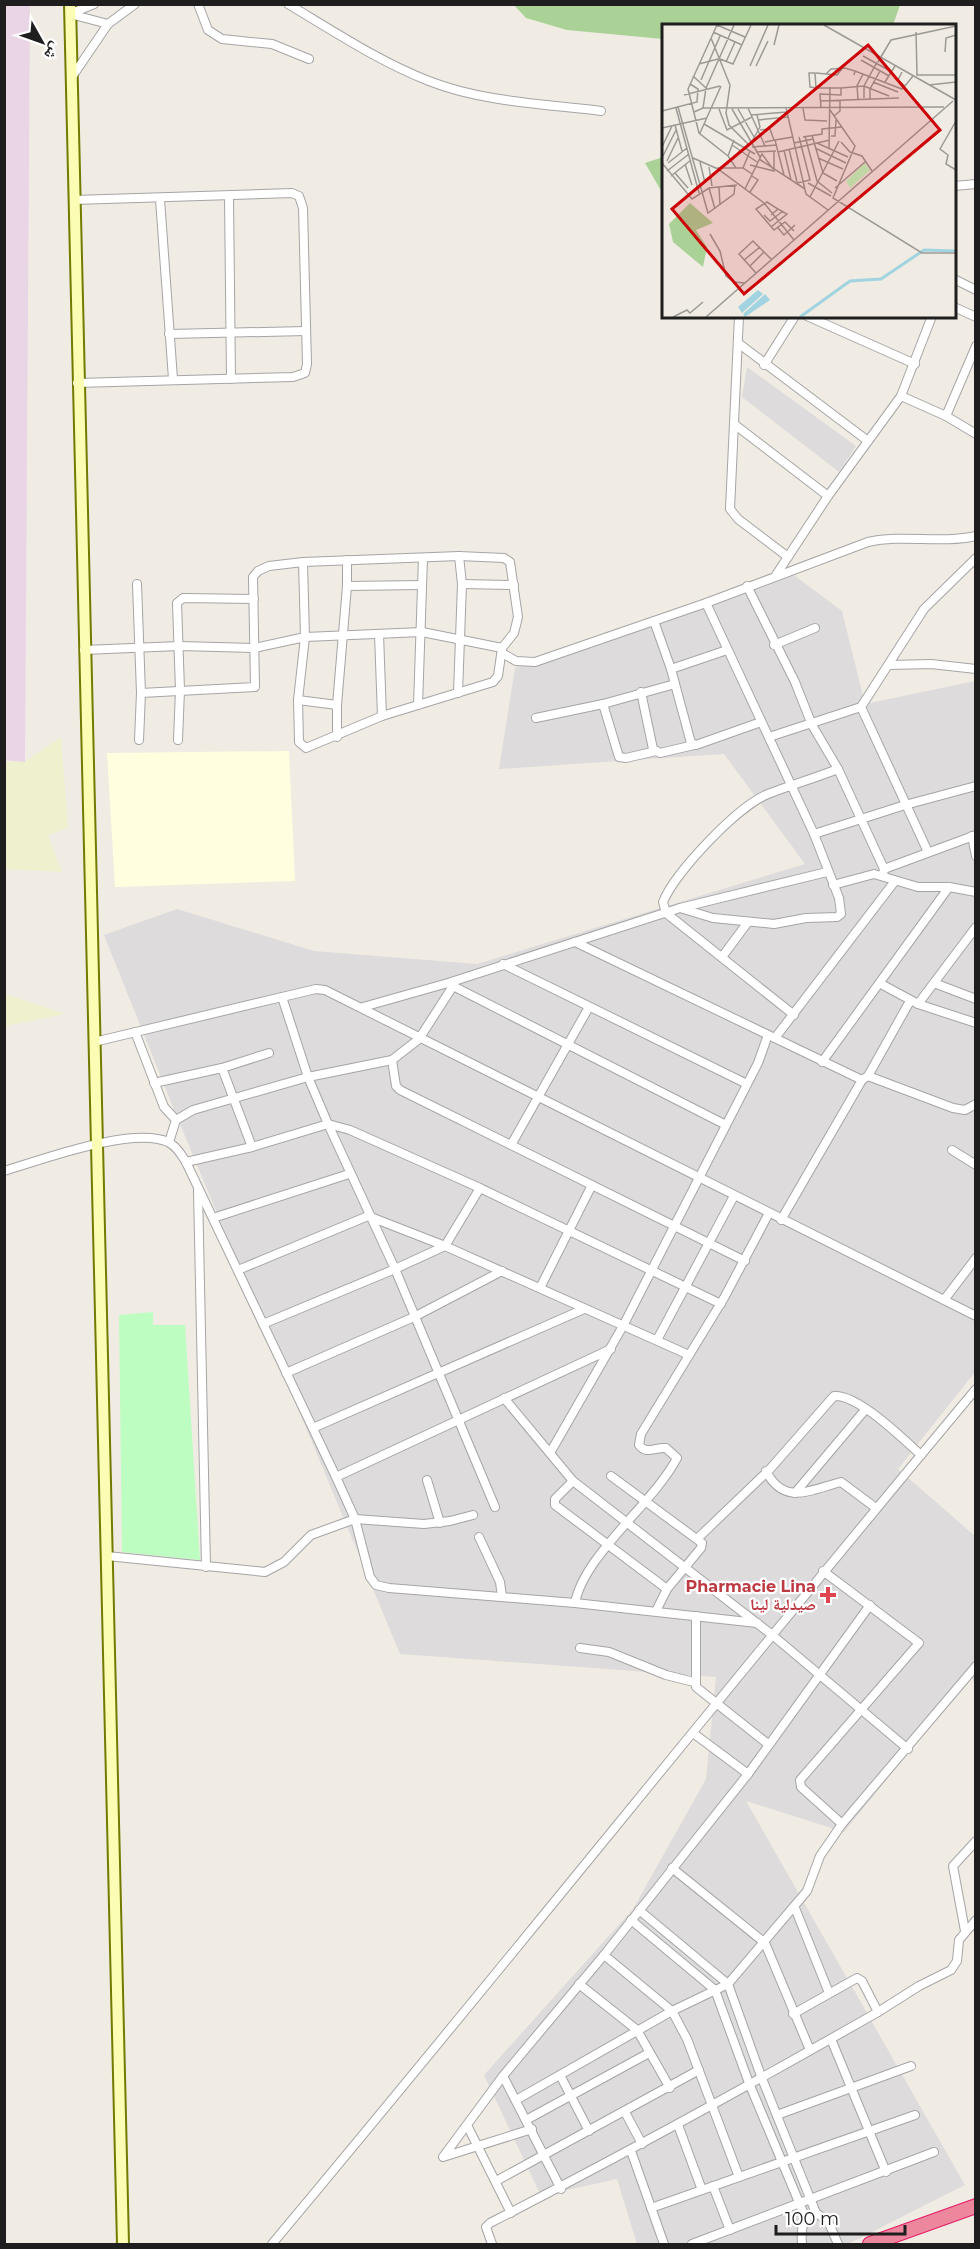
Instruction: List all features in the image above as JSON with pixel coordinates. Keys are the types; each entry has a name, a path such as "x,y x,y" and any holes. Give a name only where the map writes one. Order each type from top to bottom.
{"highway":[{"path":"870,2244 975,2206"}],"street":[{"path":"70,9 94,4"},
{"path":"70,81 108,24 135,4"},
{"path":"288,4 405,70 445,87 601,111"},
{"path":"201,5 208,30 222,39 272,44 309,59"},
{"path":"70,9 108,24"},
{"path":"70,9 77,383 123,2244"},
{"path":"956,186 975,184"},
{"path":"74,200 292,194 301,199 307,364 302,375 77,383"},
{"path":"229,197 231,379"},
{"path":"160,199 173,379"},
{"path":"956,280 975,290"},
{"path":"956,308 975,317"},
{"path":"739,318 730,509 738,519 788,557"},
{"path":"764,365 794,318"},
{"path":"812,318 915,364"},
{"path":"776,575 828,496 901,396 931,318"},
{"path":"169,334 306,331"},
{"path":"738,343 764,365 868,441"},
{"path":"946,416 972,369 975,346"},
{"path":"901,396 946,416 975,434"},
{"path":"734,424 828,496"},
{"path":"84,650 178,646 254,648 305,637 422,632 460,638 502,650 516,661 535,662 889,537 942,541 975,536"},
{"path":"458,693 462,584 459,556"},
{"path":"141,693 251,689 256,684 252,578 258,570 269,566 303,562 459,556 507,559 514,585 516,626 502,650 498,676 493,682 382,716 337,737 306,748 302,746 299,742 298,700 305,637 303,562"},
{"path":"418,705 423,558"},
{"path":"769,737 812,725 861,707 924,609 975,558"},
{"path":"337,737 337,705 344,634 347,560"},
{"path":"137,584 141,693 139,740"},
{"path":"462,584 514,585"},
{"path":"347,586 422,585"},
{"path":"747,586 774,645 795,682 812,725 838,769 884,872 895,881 918,887 949,887 975,892"},
{"path":"178,740 180,690 177,603 179,600 254,599"},
{"path":"680,908 713,918 774,924 806,918 837,917 841,914 814,834 706,603"},
{"path":"654,621 671,669 689,740 694,745"},
{"path":"774,645 815,628"},
{"path":"379,634 382,716"},
{"path":"671,669 727,650"},
{"path":"889,665 931,664 975,669"},
{"path":"536,718 603,704 675,684"},
{"path":"641,692 651,746 660,753 694,745 761,722"},
{"path":"298,700 337,705"},
{"path":"603,704 619,757 626,758 656,751"},
{"path":"861,707 928,852"},
{"path":"794,1015 666,913 663,902 675,880 725,825 767,794 792,788 838,769"},
{"path":"814,834 975,786"},
{"path":"833,885 884,872 974,835 975,856"},
{"path":"363,1007 450,985 502,964 680,908 827,872"},
{"path":"550,1453 611,1349 771,1037 794,1015 895,881"},
{"path":"822,1062 881,984 949,887"},
{"path":"722,957 747,922"},
{"path":"918,1004 975,927"},
{"path":"575,942 822,1062 953,1108 965,1110 975,1104"},
{"path":"502,964 747,1084"},
{"path":"934,982 975,999"},
{"path":"881,984 910,1001 975,1023"},
{"path":"169,1142 176,1120 193,1110 235,1100 308,1077 392,1060 419,1039 450,985"},
{"path":"450,985 726,1125"},
{"path":"94,1042 316,989 325,990 363,1007 419,1039 975,1316"},
{"path":"282,997 308,1077 368,1216 396,1269 414,1317 495,1507"},
{"path":"781,1220 910,1001"},
{"path":"511,1145 589,1007"},
{"path":"135,1032 167,1113 176,1120"},
{"path":"154,1083 222,1068 269,1053"},
{"path":"392,1060 399,1089 745,1262"},
{"path":"222,1068 252,1147"},
{"path":"186,1162 252,1147 328,1124 358,1133 480,1188 721,1304"},
{"path":"4,1171 97,1143 145,1139 169,1142 186,1162 336,1477 355,1519 370,1577 376,1585 575,1602 757,1623"},
{"path":"952,1150 975,1165"},
{"path":"213,1218 349,1174"},
{"path":"540,1288 592,1185"},
{"path":"198,1187 206,1567"},
{"path":"263,1324 396,1269 445,1246 480,1188"},
{"path":"657,1340 734,1196"},
{"path":"575,1602 580,1582 646,1501 677,1458 666,1448 645,1451 639,1445 644,1426 721,1304 769,1213"},
{"path":"238,1270 368,1216 445,1246 689,1355"},
{"path":"944,1300 975,1258"},
{"path":"286,1373 414,1317 502,1271"},
{"path":"313,1428 584,1309"},
{"path":"336,1477 459,1422 504,1398 611,1349"},
{"path":"272,2244 693,1733 771,1634 975,1389"},
{"path":"698,1538 766,1471 834,1396 844,1397 865,1410 921,1455"},
{"path":"504,1398 573,1481 771,1634 908,1749"},
{"path":"795,1493 865,1410"},
{"path":"766,1471 779,1490 795,1493 841,1482 876,1508"},
{"path":"611,1476 702,1543 701,1548 667,1589 656,1611"},
{"path":"427,1480 440,1523"},
{"path":"573,1481 555,1499 555,1505 667,1589"},
{"path":"106,1556 206,1567 270,1571 284,1562 311,1535 355,1519 424,1524 440,1523 473,1515"},
{"path":"479,1537 500,1582 502,1597"},
{"path":"823,1571 918,1640 920,1645 861,1710 800,1784 842,1824"},
{"path":"532,2129 443,2157 503,2076 748,1774 870,1605"},
{"path":"696,1616 694,1682 700,1692 768,1744"},
{"path":"580,1648 609,1652 666,1675 694,1682"},
{"path":"516,2100 637,2030 728,1984 795,1908 807,1891 820,1856 842,1824 908,1749 975,1666"},
{"path":"693,1733 748,1774"},
{"path":"965,1931 953,1866 975,1841"},
{"path":"672,1868 765,1943 810,2050"},
{"path":"795,1908 829,1993"},
{"path":"639,1910 728,1984 810,2201 816,2213 828,2221 838,2244"},
{"path":"631,1920 715,1990 749,2083 798,2205 806,2219"},
{"path":"492,2244 486,2227 631,2151 761,2076 831,2039 919,1986 951,1970 957,1960 959,1940 975,1920"},
{"path":"604,1954 672,2011 699,2070 739,2177"},
{"path":"793,2014 853,1979 860,1979 878,2012"},
{"path":"579,1984 637,2030 670,2088"},
{"path":"831,2039 886,2172"},
{"path":"526,2120 650,2053"},
{"path":"777,2115 911,2066"},
{"path":"496,2181 546,2156 699,2070"},
{"path":"560,2074 589,2131"},
{"path":"503,2076 561,2189"},
{"path":"625,2112 642,2144"},
{"path":"651,2208 915,2115"},
{"path":"466,2125 511,2213"},
{"path":"678,2125 702,2190"},
{"path":"631,2151 664,2244"},
{"path":"692,2244 886,2172 934,2151"},
{"path":"713,2186 729,2230"},
{"path":"802,2244 801,2233 806,2219 816,2213"}],"shaded area":[{"path":"4,5 30,5 25,762 4,760"},
{"path":"747,367 856,446 839,472 742,397"},
{"path":"787,570 842,611 865,704 975,681 975,1372 898,1469 975,1536 975,1682 970,1677 844,1832 746,1801 965,2185 848,2244 637,2244 617,2179 541,2196 484,2075 633,1909 706,1779 716,1677 400,1654 104,935 177,909 314,951 477,964 805,864 724,754 499,769 515,668"},
{"path":"61,737 68,828 48,835 62,872 5,869 5,761 25,762"},
{"path":"289,751 295,881 115,887 107,753"},
{"path":"5,994 65,1014 5,1026"}],"green space":[{"path":"514,5 900,5 893,24 662,24 662,39 567,30 526,18"},
{"path":"662,158 662,192 645,163"},
{"path":"153,1312 153,1325 185,1325 200,1560 122,1552 119,1315"}],"place":[{"name":"Pharmacie Lina صيدلية لينا","path":"828,1595"}]}
